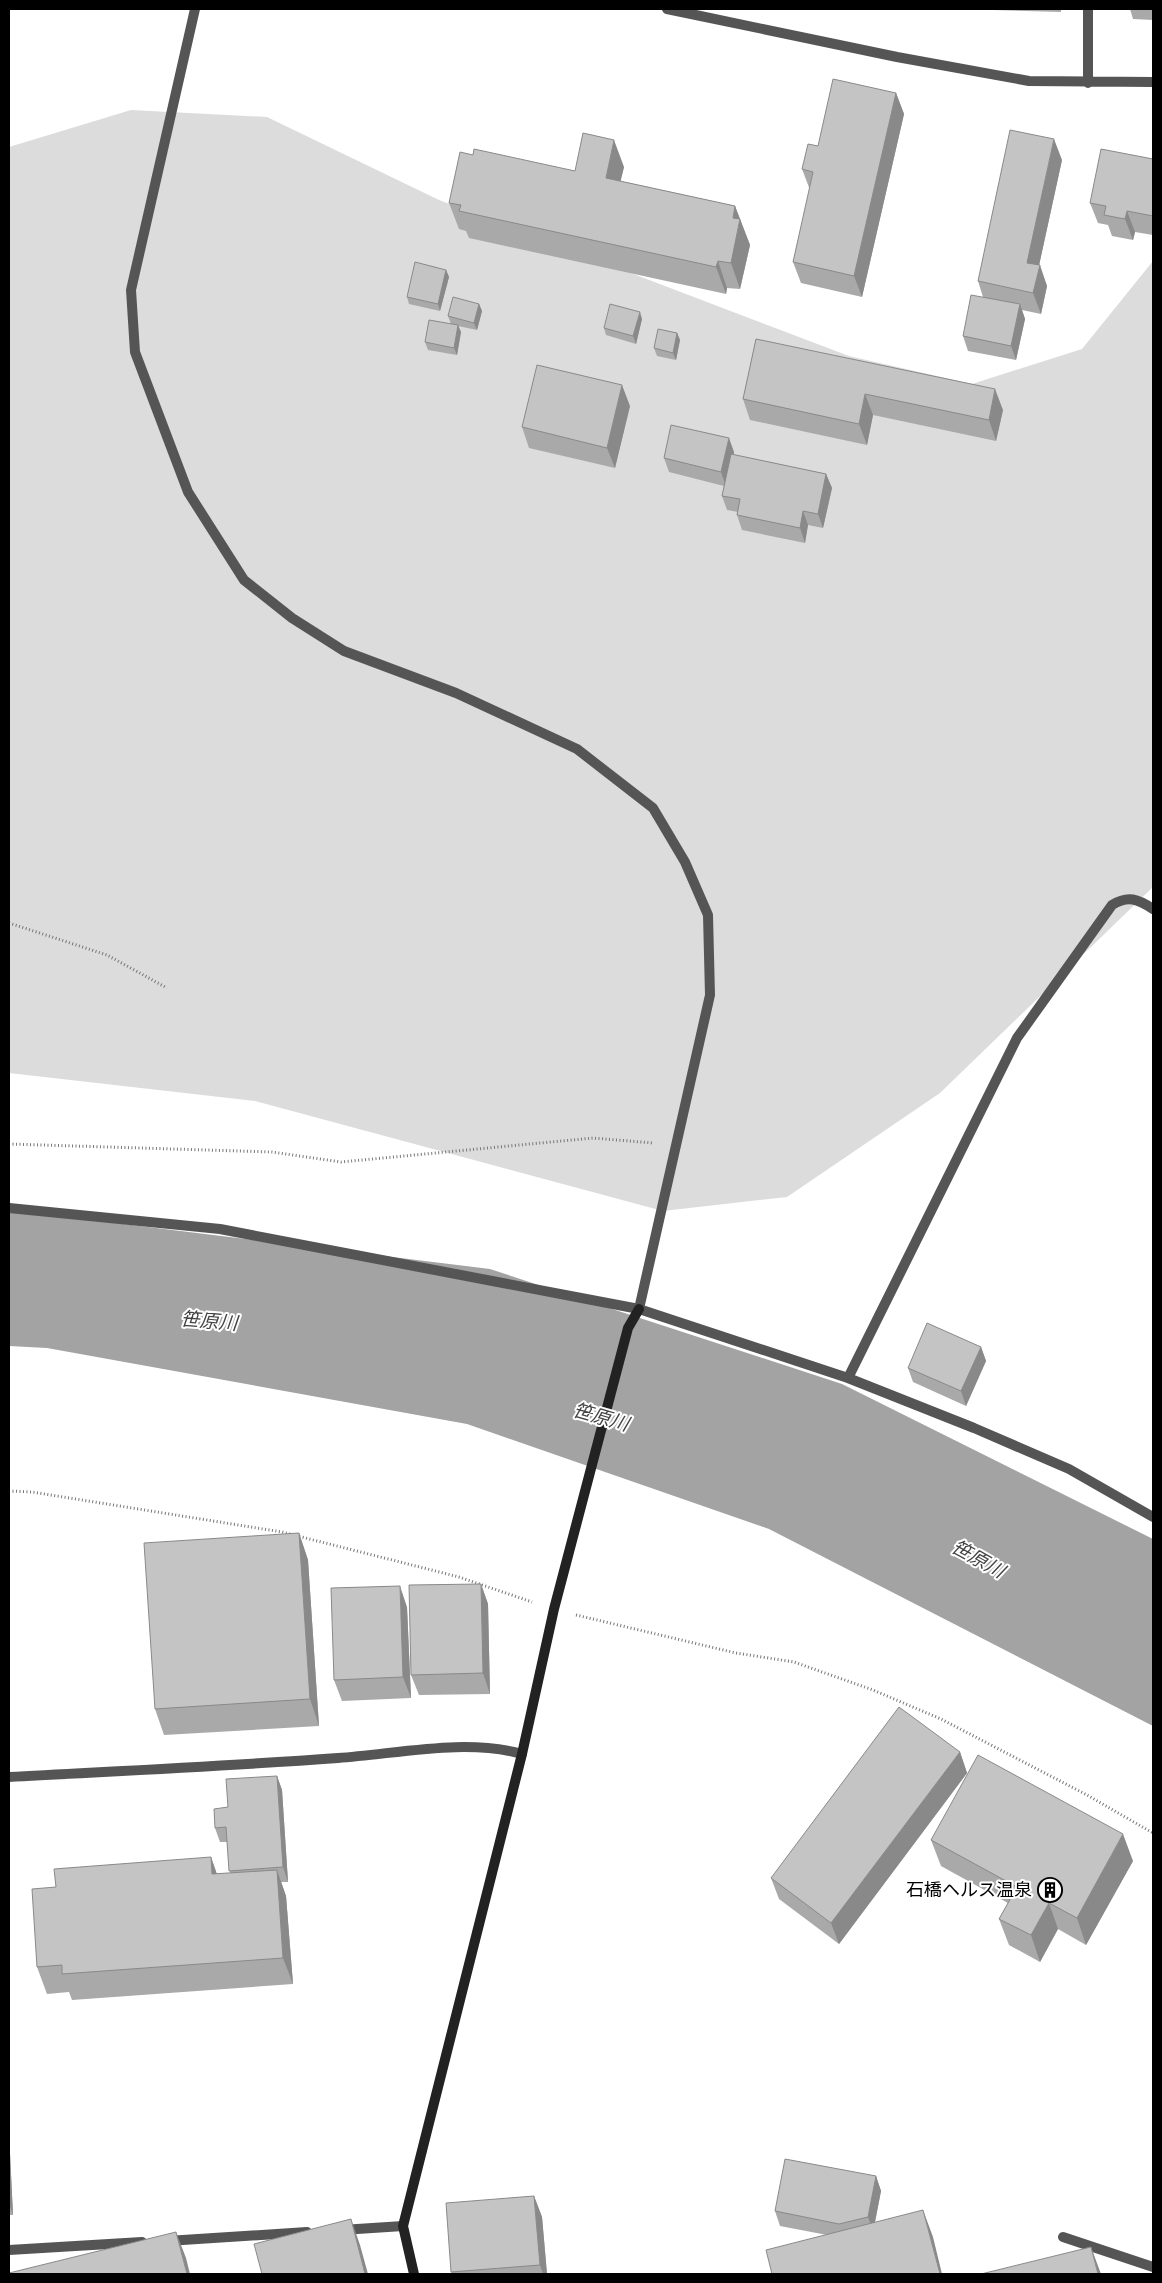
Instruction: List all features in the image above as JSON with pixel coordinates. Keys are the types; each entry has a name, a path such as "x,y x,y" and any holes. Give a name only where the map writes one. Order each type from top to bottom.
{"street":[{"path":"195,9 131,290 135,352 188,492 244,580 292,618 344,651 456,693 577,749 653,808 686,862 708,915 710,995 639,1309 628,1328 554,1609 522,1754 402,2226 414,2274"},
{"path":"667,9 897,57 1028,81 1088,83 1153,82"},
{"path":"1088,9 1088,83"},
{"path":"848,1378 1017,1038 1112,905 1120,900 1133,898 1153,909"},
{"path":"9,1208 220,1229 639,1309 848,1378 1069,1469 1153,1517"},
{"path":"9,1777 339,1758 461,1747 504,1749 522,1754"},
{"path":"9,2250 402,2226"},
{"path":"1063,2237 1153,2267"}],"path":[{"path":"9,923 107,955 167,988"},
{"path":"9,1144 272,1152 341,1162 593,1138 676,1145"},
{"path":"9,1491 32,1492 282,1532 459,1577 554,1609 736,1653 794,1662 942,1718 1087,1795 1153,1834"}],"shaded area":[{"path":"131,110 267,117 439,200 849,356 972,384 1082,349 1153,261 1153,887 940,1093 787,1197 663,1211 255,1101 9,1073 9,147"}],"water":[{"name":"笹原川","path":"9,1210 490,1269 842,1384 1153,1539 1153,1726 769,1529 467,1424 47,1348 9,1346"}],"building":[{"path":"833,79 896,93 854,276 793,262 813,172 802,169 808,144 818,146"},
{"path":"1010,130 1054,139 1027,263 1040,265 1033,293 978,281"},
{"path":"583,133 614,140 606,178 735,206 733,218 740,219 731,263 718,261 716,267 459,211 461,205 449,203 460,152 473,155 474,149 575,171"},
{"path":"1101,149 1153,159 1153,216 1127,211 1125,219 1104,215 1106,206 1090,203"},
{"path":"415,262 446,270 438,304 407,297"},
{"path":"971,295 1020,304 1011,346 963,336"},
{"path":"453,297 479,304 474,323 448,316"},
{"path":"610,304 640,312 633,336 604,328"},
{"path":"429,320 458,325 454,348 425,342"},
{"path":"658,329 677,333 673,353 654,348"},
{"path":"756,339 995,389 989,420 865,394 859,424 743,399"},
{"path":"537,365 622,385 607,448 522,427"},
{"path":"671,425 729,438 721,472 664,458"},
{"path":"731,454 826,474 818,514 803,511 800,528 737,515 740,499 722,496"},
{"path":"927,1323 981,1347 961,1391 908,1368"},
{"path":"299,1533 310,1699 155,1709 144,1543"},
{"path":"481,1584 483,1673 411,1675 409,1585"},
{"path":"400,1586 403,1677 334,1680 331,1588"},
{"path":"899,1707 960,1752 831,1923 771,1878"},
{"name":"石橋ヘルス温泉","path":"978,1755 1123,1834 1077,1918 1049,1903 1031,1935 999,1919 1017,1887 931,1840"},
{"path":"277,1776 283,1867 229,1871 226,1827 215,1828 214,1809 228,1807 226,1779"},
{"path":"211,1857 212,1874 277,1870 283,1958 62,1974 62,1965 37,1967 32,1889 56,1887 54,1869"},
{"path":"785,2159 876,2176 868,2217 839,2224 775,2211"},
{"path":"534,2196 540,2265 451,2272 446,2203"},
{"path":"923,2210 940,2274 772,2274 766,2250"},
{"path":"351,2219 365,2274 262,2274 254,2244"},
{"path":"176,2232 187,2274 9,2274 9,2273"},
{"path":"1091,2247 1098,2274 981,2274"}],"place":[{"name":"石橋ヘルス温泉","path":"1050,1890"}]}
